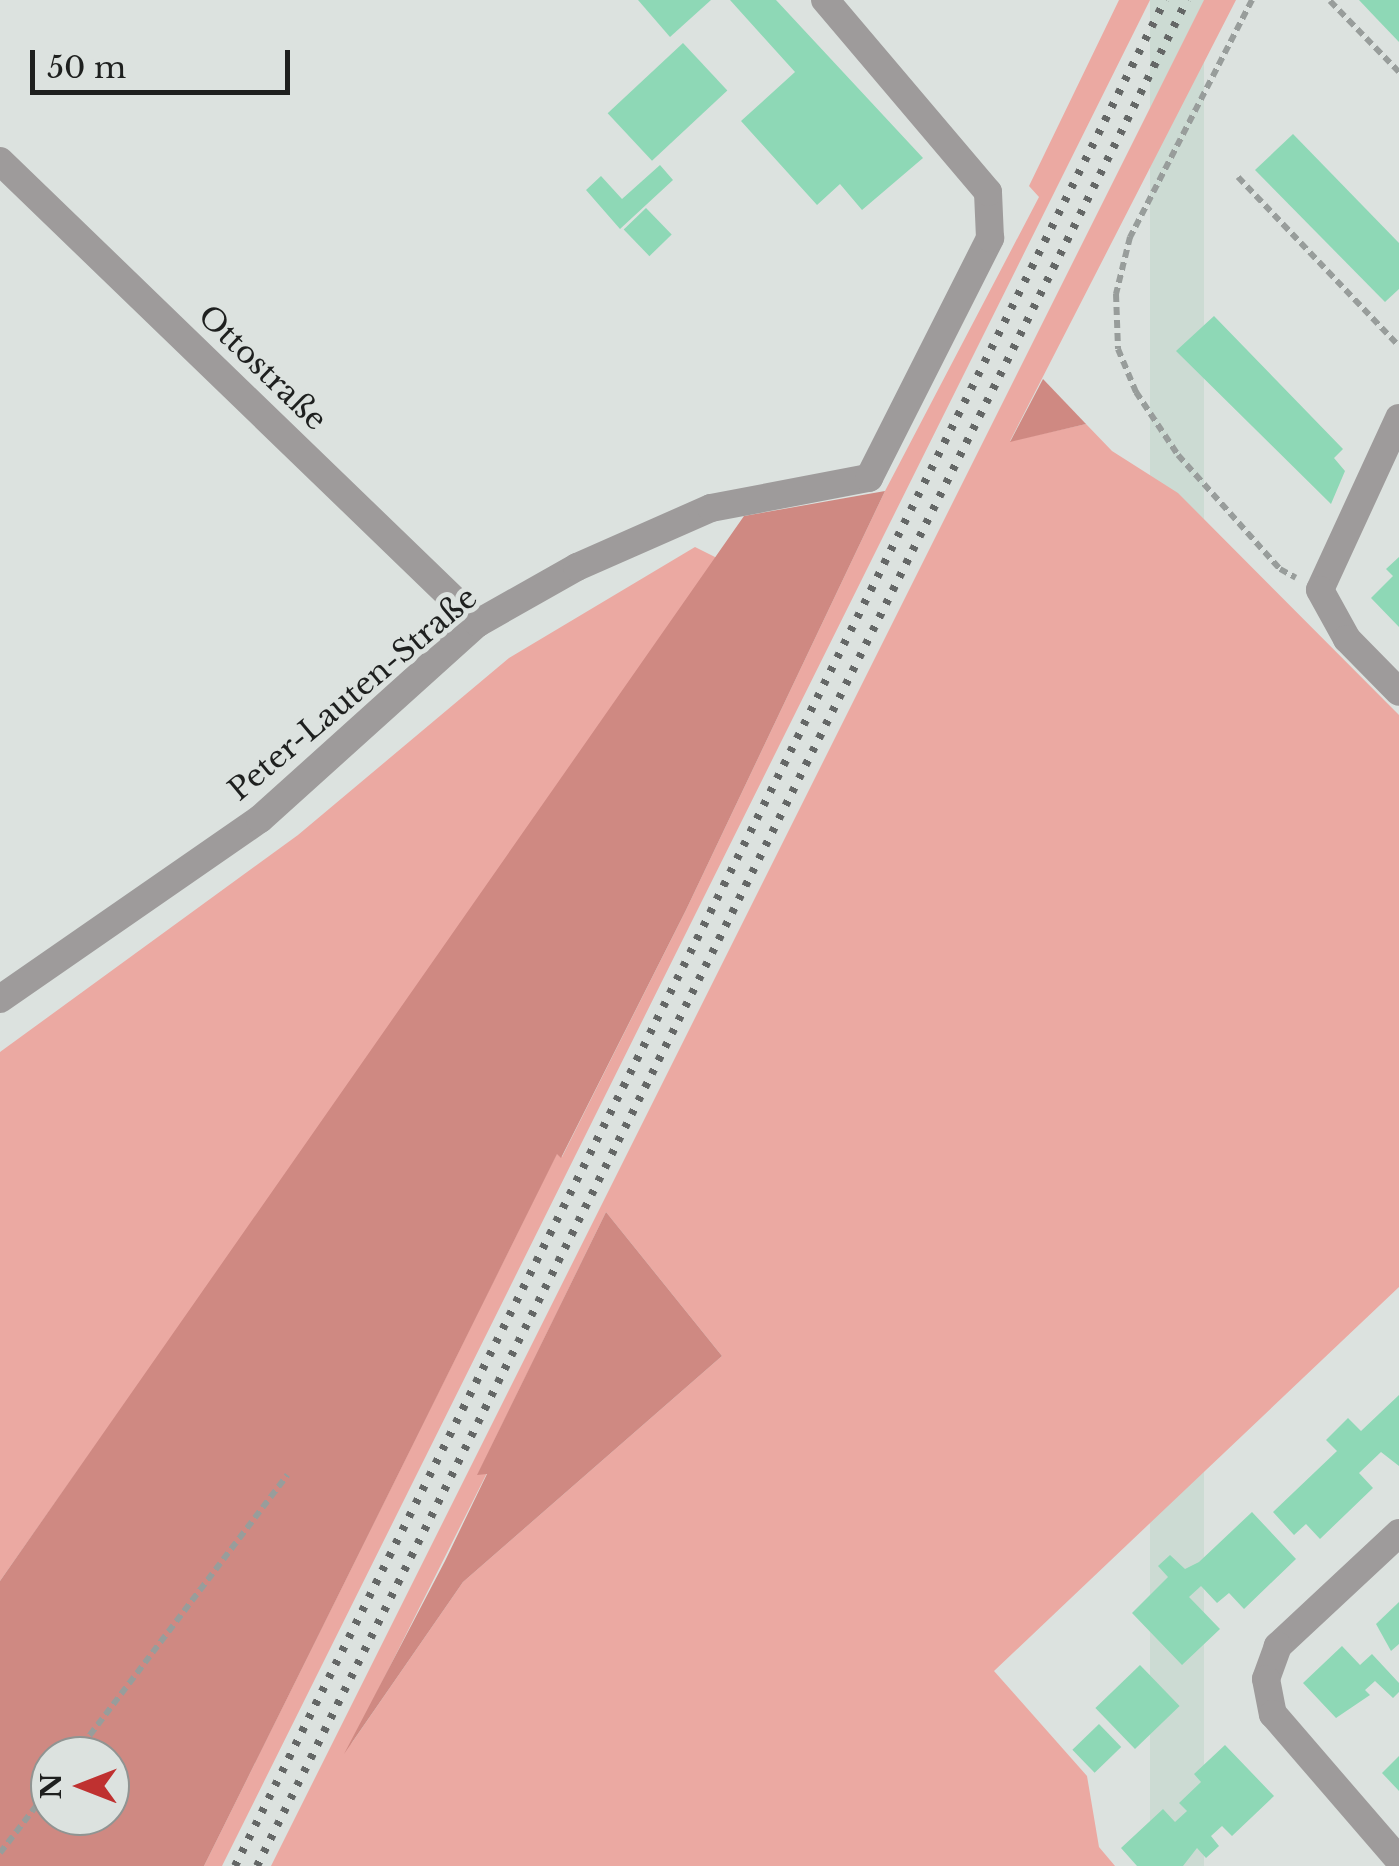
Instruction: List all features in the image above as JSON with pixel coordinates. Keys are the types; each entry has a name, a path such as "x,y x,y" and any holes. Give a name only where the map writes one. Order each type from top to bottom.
{"street":[{"name":"Peter-Lauten-Straße","path":"0,999 260,819 478,623 577,566 711,508 869,478 990,238 988,192 825,0"},
{"name":"Ottostraße","path":"0,161 478,623"},
{"path":"1399,418 1320,590 1347,639 1399,692"},
{"path":"1399,1533 1278,1646 1266,1679 1273,1714 1399,1860"}],"path":[{"path":"1252,0 1130,237 1116,294 1118,349 1136,392 1178,455 1280,569 1320,590"},
{"path":"1330,1 1399,72"},
{"path":"1238,177 1399,346"},
{"path":"89,1736 288,1475"},
{"path":"0,1853 30,1814"}],"shaded area":[{"path":"1119,0 1150,0 222,1866 204,1866 557,1153 562,1157 686,910 885,491 1039,197 1029,186"},
{"path":"1150,0 1204,0 1204,1866 1150,1866"},
{"path":"1204,0 1236,0 1010,441 1086,424 1112,451 1178,493 1399,715 1399,1287 994,1671 1087,1776 1099,1847 1115,1866 271,1866","holes":["606,1212 722,1356 463,1582 351,1744 487,1473 478,1474"]},
{"path":"1043,379 1086,424 1010,442"},
{"path":"885,491 686,910 561,1158 557,1154 204,1866 0,1866 0,1581 744,516"},
{"path":"695,547 719,559 0,1581 0,1052 298,835 509,658"},
{"path":"606,1212 722,1356 463,1582 344,1754 445,1561 487,1474 477,1475"}],"building":[{"path":"638,0 711,0 670,37"},
{"path":"730,0 776,0 923,158 862,210 840,184 817,205 741,121 795,72"},
{"path":"1359,0 1399,0 1399,42 1376,18"},
{"path":"683,43 727,91 652,161 608,113"},
{"path":"1293,134 1399,243 1399,289 1385,302 1255,170"},
{"path":"660,165 673,180 620,229 586,190 601,176 622,199"},
{"path":"646,208 672,235 649,256 624,230"},
{"path":"1214,316 1343,449 1334,458 1345,471 1331,504 1176,351"},
{"path":"1399,557 1399,627 1371,598 1393,576 1386,569"},
{"path":"1399,1395 1399,1466 1381,1452 1359,1473 1373,1488 1320,1539 1306,1524 1294,1535 1273,1512 1337,1451 1326,1440 1348,1418 1361,1431"},
{"path":"1252,1512 1296,1559 1244,1609 1229,1593 1217,1603 1201,1586 1189,1597 1220,1629 1182,1665 1132,1613 1168,1577 1158,1566 1170,1555 1185,1569 1199,1562"},
{"path":"1399,1602 1399,1644 1391,1651 1376,1624"},
{"path":"1342,1646 1360,1665 1372,1654 1399,1683 1399,1692 1393,1698 1375,1681 1365,1690 1370,1695 1336,1718 1303,1683"},
{"path":"1140,1665 1180,1706 1135,1749 1095,1708"},
{"path":"1099,1724 1121,1747 1095,1773 1072,1750"},
{"path":"1225,1745 1274,1796 1232,1836 1222,1826 1211,1836 1219,1846 1206,1858 1197,1848 1183,1866 1137,1866 1121,1848 1163,1809 1175,1822 1187,1811 1179,1803 1201,1782 1194,1774"},
{"path":"1399,1756 1399,1791 1382,1773"}],"railway":[{"path":"235,1866 1165,0"},
{"path":"257,1866 1187,0"}]}
